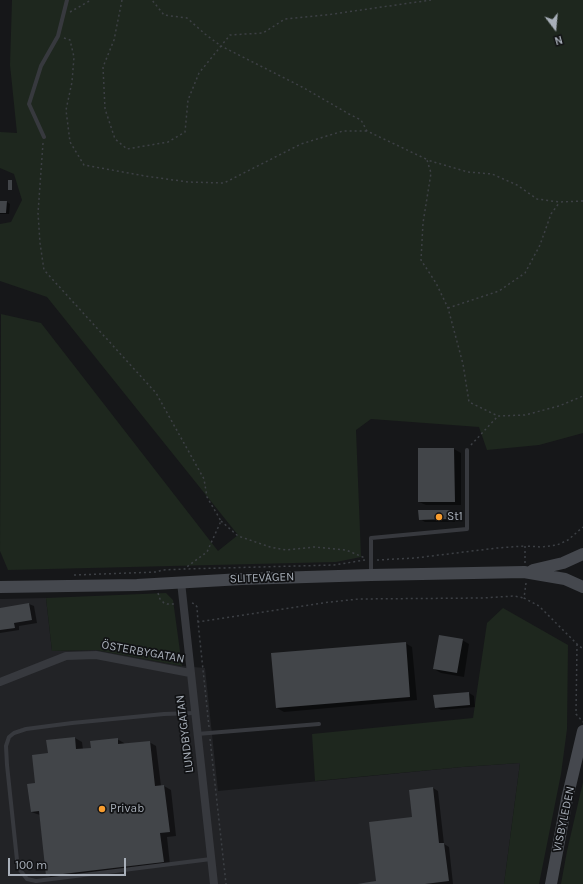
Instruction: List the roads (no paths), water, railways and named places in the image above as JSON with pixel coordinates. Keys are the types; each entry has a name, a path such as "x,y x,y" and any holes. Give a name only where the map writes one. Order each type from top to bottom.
{"main road":[{"name":"SLITEVÄGEN","path":"525,572 563,563 583,554"},
{"name":"SLITEVÄGEN","path":"0,588 67,587 371,575 525,572 566,579 583,587"},
{"name":"VISBYLEDEN","path":"551,884 567,798 583,731"}],"street":[{"name":"LUNDBYGATAN","path":"181,582 194,713 214,884"},
{"name":"ÖSTERBYGATAN","path":"0,682 66,656 96,655 190,673"}],"lane":[{"path":"44,138 29,104 41,66 58,36 67,0"},
{"path":"371,575 371,538 467,529 467,450"},
{"path":"194,713 72,723 26,729 14,733 9,737 6,746 6,765 15,844 20,870 27,879 36,880 75,877 211,859"},
{"path":"197,734 319,724"}],"place":[{"name":"St1","path":"439,517"},
{"name":"Privab","path":"102,809"}]}
